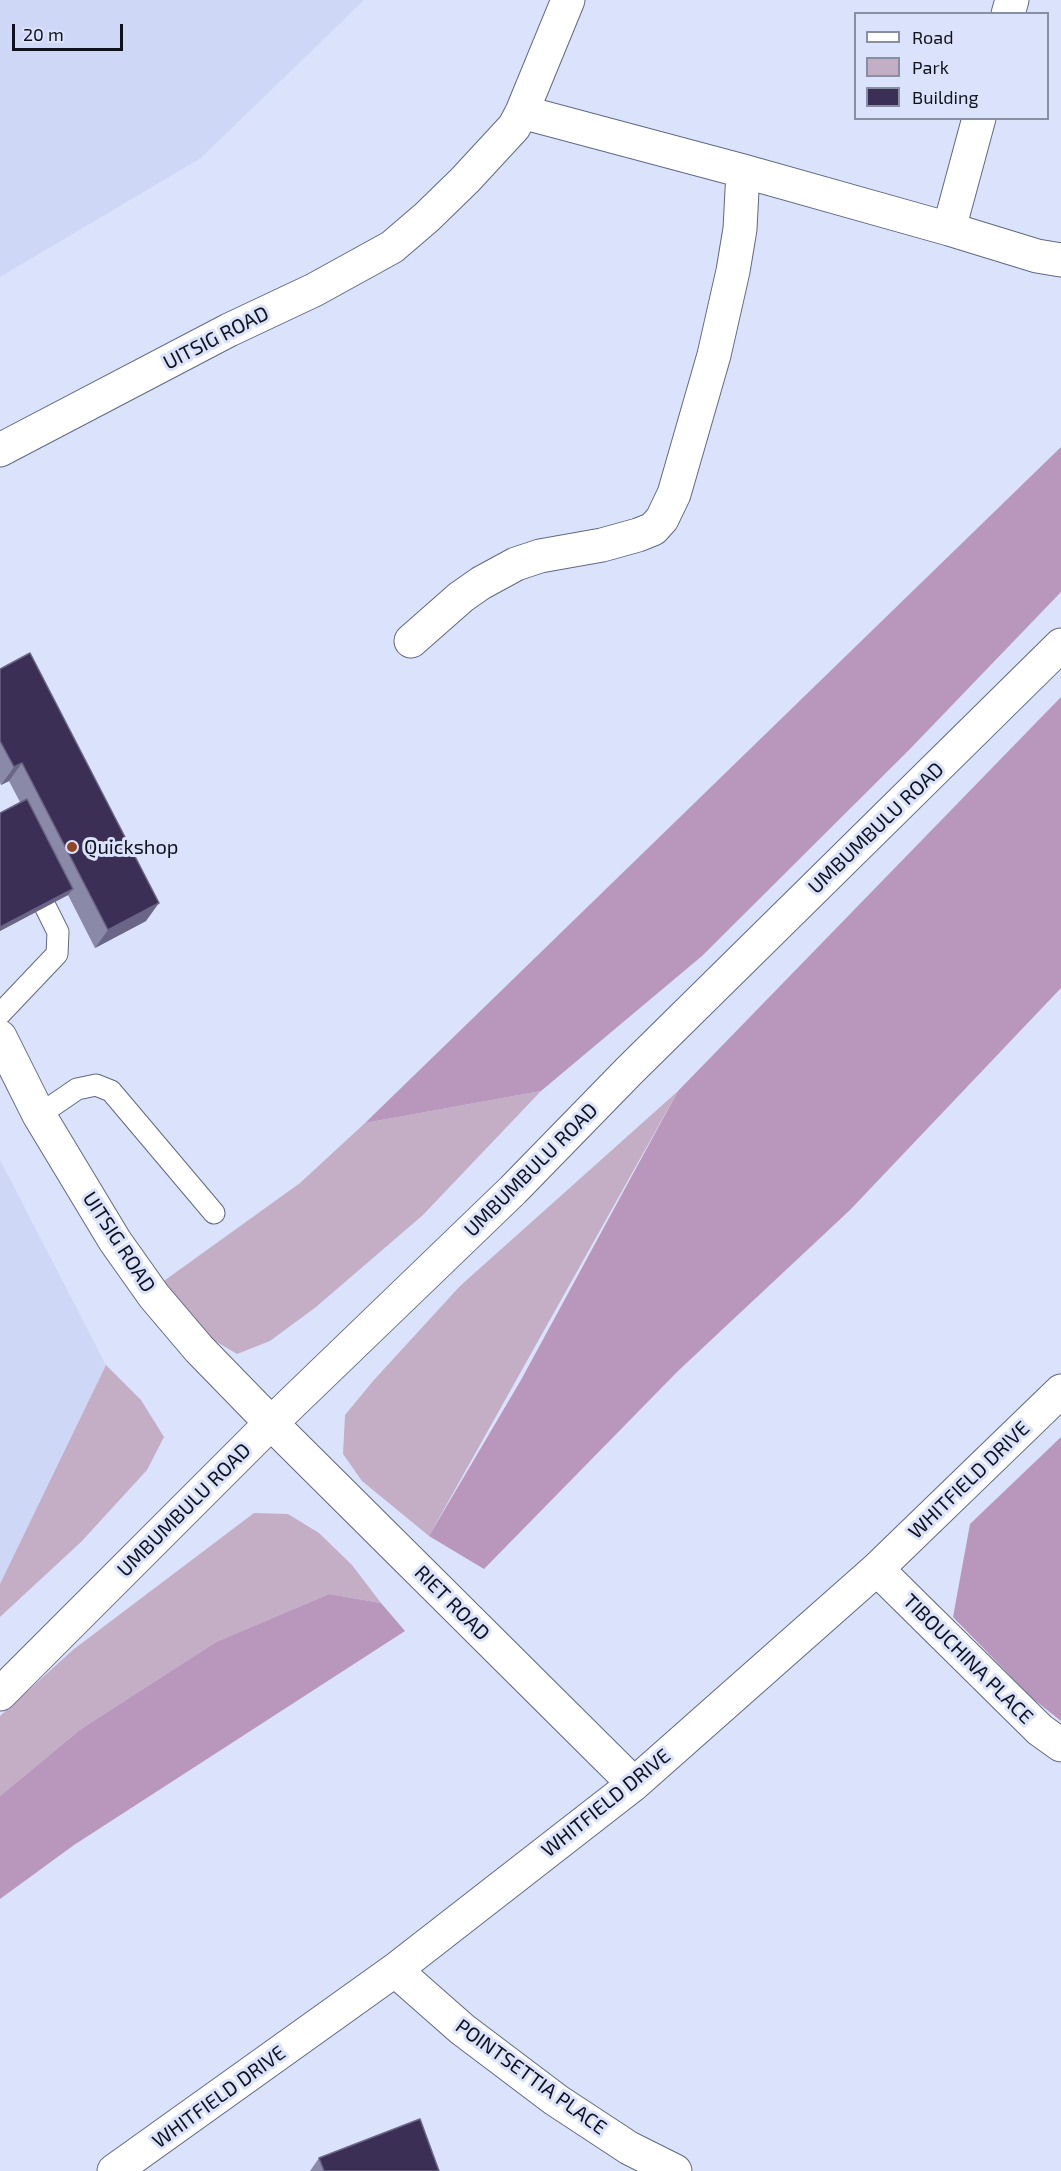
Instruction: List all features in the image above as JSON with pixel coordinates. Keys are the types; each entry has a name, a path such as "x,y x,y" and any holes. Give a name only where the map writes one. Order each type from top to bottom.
{"street":[{"name":"UITSIG ROAD","path":"0,450 229,330 314,290 392,247 427,217 514,127 568,0"},
{"path":"522,112 743,171 1037,256 1061,260"},
{"path":"949,229 978,120"},
{"path":"411,641 481,583 516,564 540,556 602,545 638,535 653,529 662,519 674,494 714,355 740,229 743,171"},
{"name":"UMBUMBULU ROAD","path":"0,1694 271,1422 513,1190 629,1071 1061,645"},
{"name":"UITSIG ROAD","path":"0,1037 39,1115 115,1241 154,1296 199,1349 271,1422"},
{"name":"WHITFIELD DRIVE","path":"114,2171 395,1970 633,1784 877,1569 1061,1392"},
{"name":"RIET ROAD","path":"271,1422 633,1784"},
{"name":"TIBOUCHINA PLACE","path":"877,1569 1040,1730 1061,1746"},
{"name":"POINTSETTIA PLACE","path":"395,1970 462,2029 556,2100 628,2148 675,2171"}],"lane":[{"path":"0,1014 57,954 58,932 26,868"},
{"path":"39,1115 77,1089 96,1085 111,1091 214,1212"}],"shaded area":[{"path":"0,0 364,0 201,158 0,277"},
{"path":"1061,447 1061,592 909,750 702,956 541,1091 365,1123"},
{"path":"1061,697 1061,988 850,1210 678,1371 484,1569 429,1536 521,1380 678,1091"},
{"path":"0,1160 106,1365 0,1584"},
{"path":"1061,1437 1061,1721 1032,1698 953,1617 970,1524"},
{"path":"329,1594 381,1603 405,1631 74,1845 0,1899 0,1796 81,1729 216,1642"}],"green space":[{"path":"541,1091 423,1215 316,1307 270,1341 237,1354 205,1335 161,1283 300,1183 365,1123"},
{"path":"678,1091 429,1536 362,1481 343,1454 345,1415 460,1286"},
{"path":"106,1365 141,1400 164,1437 147,1470 81,1542 0,1617 0,1584"},
{"path":"254,1513 288,1514 319,1533 352,1565 381,1603 329,1594 216,1642 81,1729 0,1796 0,1716 74,1649"}],"building":[{"path":"30,653 159,903 108,930 22,763 14,767 0,741 0,669"},
{"path":"27,799 73,889 0,927 0,813"},
{"path":"420,2119 439,2171 324,2171 319,2158"}],"place":[{"name":"Quickshop","path":"72,847"}]}
